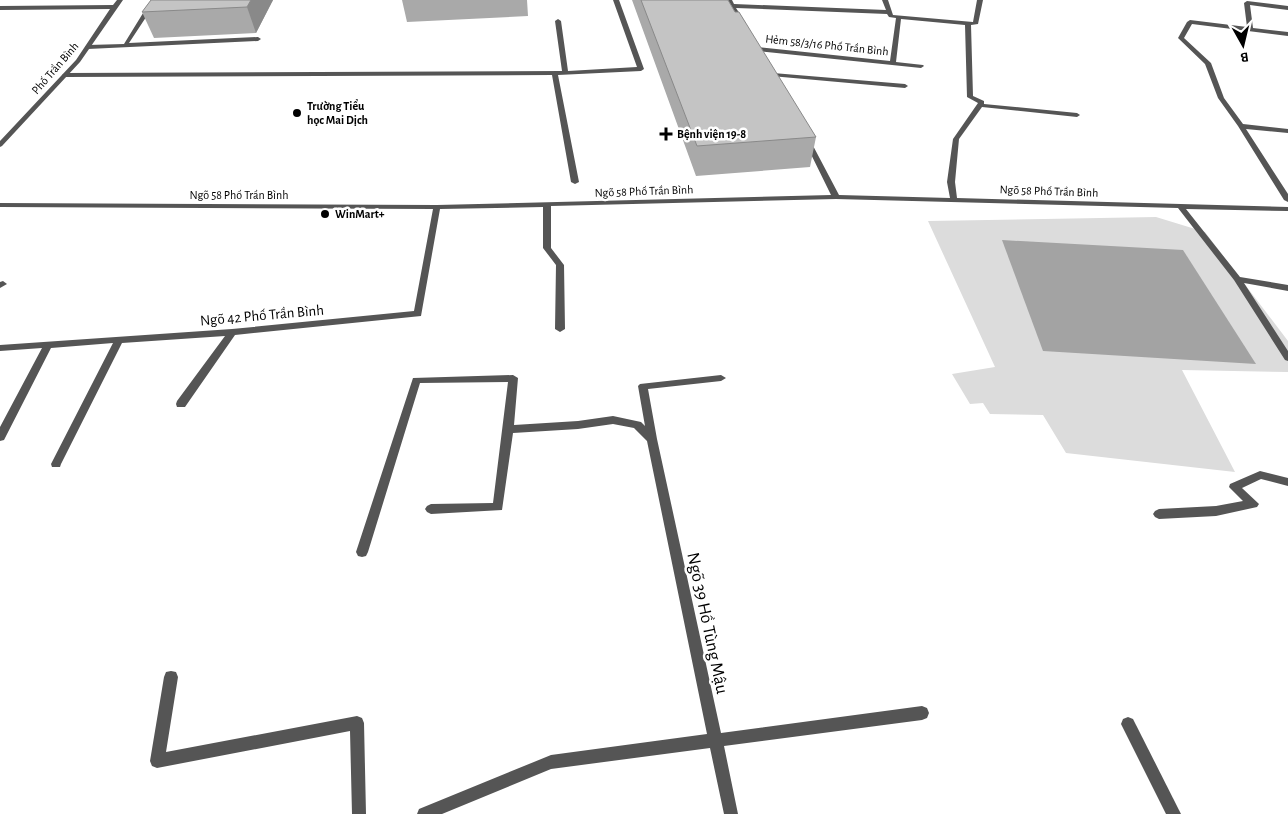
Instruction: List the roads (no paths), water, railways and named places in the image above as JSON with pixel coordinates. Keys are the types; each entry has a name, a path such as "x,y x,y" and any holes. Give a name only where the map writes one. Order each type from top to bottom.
{"street":[{"name":"Phố Trần Bình","path":"0,145 65,75 88,47 120,0"},
{"path":"65,75 555,73 641,70 616,0"},
{"path":"885,0 891,16 968,24 975,24 980,0"},
{"path":"125,46 152,2"},
{"path":"731,3 889,12"},
{"path":"731,3 748,32"},
{"path":"1250,30 1248,3 1288,8"},
{"path":"0,8 114,7"},
{"name":"Hẻm 58/3/16 Phố Trần Bình","path":"893,63 900,16"},
{"path":"558,21 565,72"},
{"path":"1288,34 1190,22 1181,38 1208,63 1221,98 1288,200"},
{"path":"954,200 951,182 956,139 982,102 970,98 968,24"},
{"path":"88,47 258,39"},
{"name":"Hẻm 58/3/16 Phố Trần Bình","path":"753,40 760,52 921,66"},
{"path":"777,84 771,72 905,86"},
{"path":"555,73 575,182"},
{"path":"980,106 1077,115"},
{"path":"1241,126 1288,131"},
{"path":"805,136 836,197"},
{"name":"Ngõ 58 Phố Trần Bình","path":"0,205 437,207 836,197 1288,209"},
{"path":"547,204 547,248 560,265 560,329"},
{"path":"1180,206 1237,280 1288,358"},
{"name":"Ngõ 42 Phố Trần Bình","path":"0,348 232,332 418,314 437,207"},
{"path":"1237,280 1288,288"},
{"path":"181,404 232,332"},
{"path":"56,464 119,340"},
{"path":"0,437 48,345"},
{"path":"362,552 416,380 513,378 498,507 431,509"},
{"name":"Ngõ 39 Hồ Tùng Mậu","path":"721,378 643,386 652,439 731,814"},
{"path":"508,429 578,425 613,420 637,425 652,439"},
{"path":"1159,514 1216,511 1254,504 1234,487 1260,475 1288,482"},
{"path":"171,677 157,761 357,722 359,814"},
{"path":"424,814 551,762 922,712"},
{"path":"1128,724 1174,814"}],"place":[{"name":"Trường Tiểu học Mai Dịch","path":"297,113"},
{"name":"Bệnh viện 19-8","path":"666,134"},
{"name":"WinMart+","path":"325,214"}]}
